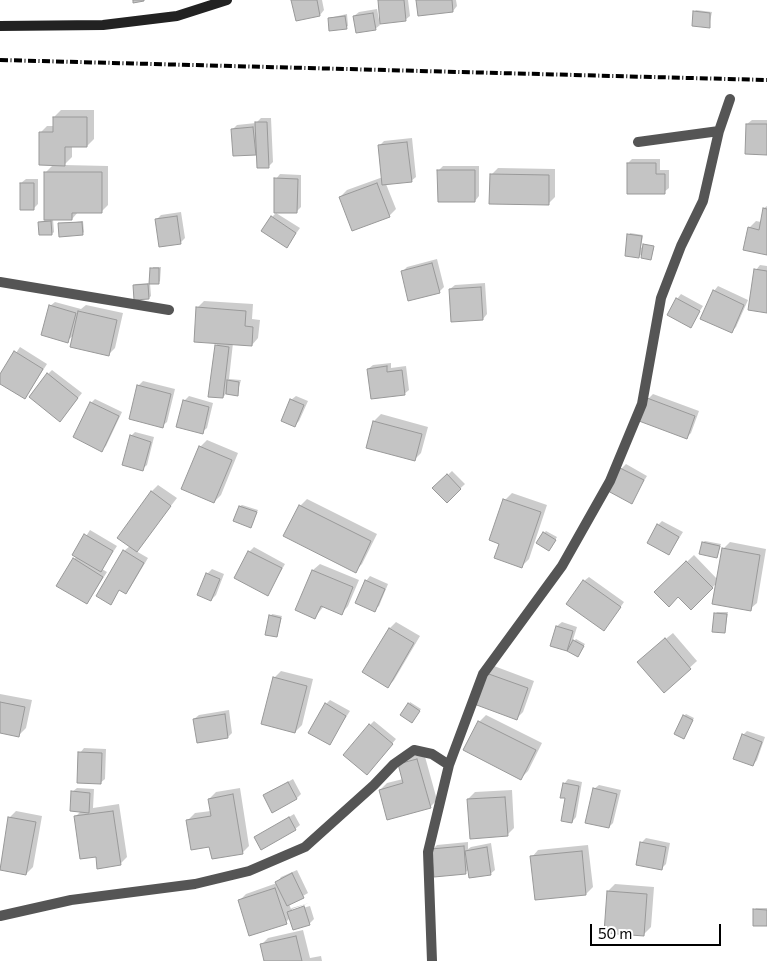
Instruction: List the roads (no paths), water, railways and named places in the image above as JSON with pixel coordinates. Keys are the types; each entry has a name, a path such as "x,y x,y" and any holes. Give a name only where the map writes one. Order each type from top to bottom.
{"street":[{"path":"0,26 103,25 177,16 227,0"},
{"path":"432,961 428,852 449,766 483,674 562,566 610,481 642,404 661,298 703,201 719,131 730,99"},
{"path":"638,142 719,131"},
{"path":"0,282 169,310"},
{"path":"0,916 71,900 195,884 249,871 306,847 374,786 394,764 414,750 432,754 449,766"}],"railway":[{"path":"0,60 767,80"}]}
